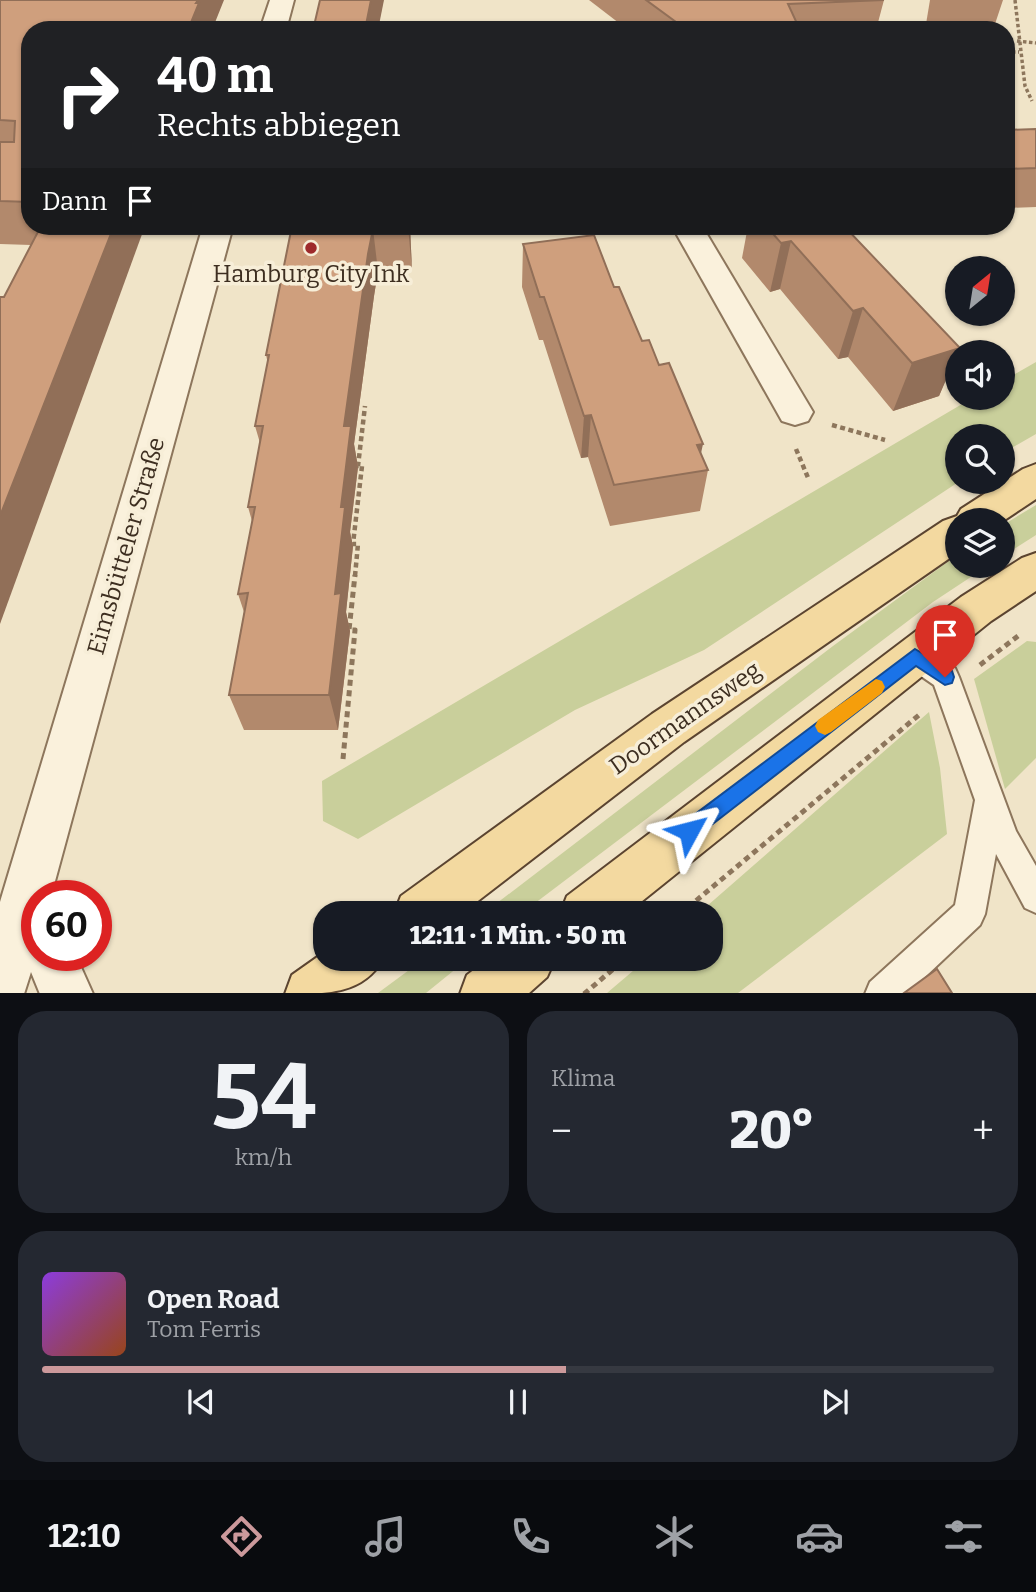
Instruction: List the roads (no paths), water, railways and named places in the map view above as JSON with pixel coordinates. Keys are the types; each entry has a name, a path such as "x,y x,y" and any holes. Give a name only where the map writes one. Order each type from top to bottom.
{"main road":[{"path":"993,508 1036,479"},
{"name":"Doormannsweg","path":"436,901 668,728 945,539"},
{"path":"602,901 976,609 1036,570"},
{"path":"311,993 341,971"},
{"path":"486,993 514,971"}],"street":[{"path":"276,21 282,0"},
{"name":"Eimsbütteler Straße","path":"37,880 216,235"},
{"path":"692,235 795,412"},
{"name":"Eimsbütteler Straße","path":"0,989 21,928"},
{"path":"57,971 67,993"}],"lane":[{"path":"915,656 945,677 1004,839 1036,897"},
{"path":"882,993 969,914 990,799"}],"place":[{"name":"Hamburg City Ink","path":"311,248"}]}
